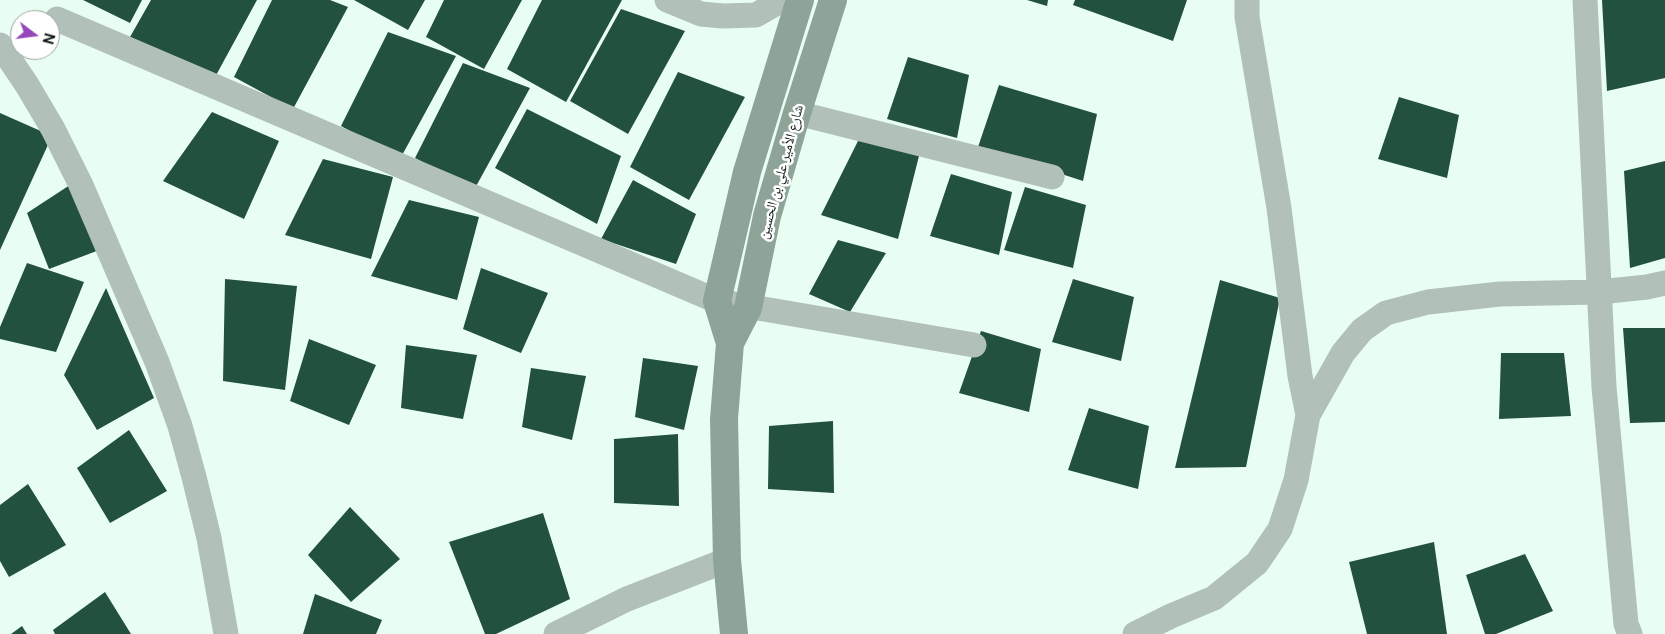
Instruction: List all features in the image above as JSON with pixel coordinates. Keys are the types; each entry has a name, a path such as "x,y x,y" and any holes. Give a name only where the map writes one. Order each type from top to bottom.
{"street":[{"path":"667,0 701,14 723,16 756,15 782,0"},
{"path":"717,301 746,172 800,0"},
{"name":"شارع الأمير علي بن الحسين","path":"730,342 748,308 767,216 833,0"},
{"path":"1247,0 1247,17 1279,208 1300,376 1308,414"},
{"path":"1585,0 1606,407 1626,624 1630,634"},
{"path":"60,20 717,301 748,308 974,345"},
{"path":"0,45 36,99 76,175 157,362 180,426 194,477 209,538 226,634"},
{"path":"797,113 1052,177"},
{"path":"1135,634 1214,598 1257,563 1280,529 1296,480 1308,414 1343,353 1362,330 1386,313 1428,302 1500,294 1599,292 1647,287 1665,283"},
{"name":"شارع الأمير علي بن الحسين","path":"717,301 730,342 724,419 727,560 734,634"},
{"path":"556,634 627,599 727,560"}],"building":[{"path":"83,0 142,0 130,23"},
{"path":"151,0 257,0 214,79 130,37"},
{"path":"272,0 330,0 348,7 293,109 234,77"},
{"path":"354,0 425,0 408,30"},
{"path":"444,0 522,0 484,69 426,37"},
{"path":"542,0 622,0 566,102 507,69"},
{"path":"1027,0 1048,0 1047,6"},
{"path":"1075,0 1187,0 1173,41 1073,5"},
{"path":"1602,0 1665,0 1665,78 1607,91"},
{"path":"621,9 685,31 628,134 570,101"},
{"path":"388,32 456,56 400,159 341,126"},
{"path":"908,57 969,75 957,138 887,119"},
{"path":"463,63 530,88 474,190 415,158"},
{"path":"678,72 745,97 689,200 630,167"},
{"path":"999,85 1097,114 1083,181 978,147"},
{"path":"1399,97 1459,115 1447,178 1378,159"},
{"path":"527,109 621,156 597,224 495,168"},
{"path":"212,112 279,141 244,219 163,181"},
{"path":"0,113 52,136 0,250"},
{"path":"859,139 919,156 898,239 821,215"},
{"path":"323,159 393,177 371,259 285,235"},
{"path":"1665,161 1665,258 1630,268 1624,171"},
{"path":"951,174 1012,192 999,255 930,236"},
{"path":"633,180 696,214 676,264 601,239"},
{"path":"73,183 102,249 49,269 27,213"},
{"path":"1025,187 1086,205 1073,268 1004,250"},
{"path":"409,200 479,217 457,300 371,276"},
{"path":"838,240 886,253 850,312 809,294"},
{"path":"27,263 84,282 56,352 0,339 0,327"},
{"path":"481,268 548,293 521,353 463,329"},
{"path":"225,279 297,286 285,390 223,381"},
{"path":"1073,279 1134,297 1121,361 1052,342"},
{"path":"1220,280 1280,298 1246,467 1175,468"},
{"path":"106,288 154,398 97,430 64,375"},
{"path":"1623,328 1665,328 1665,422 1630,423"},
{"path":"981,331 1041,349 1029,412 959,393"},
{"path":"309,339 376,365 349,425 290,401"},
{"path":"406,345 477,355 463,419 401,408"},
{"path":"1501,353 1564,353 1571,416 1499,419"},
{"path":"643,358 698,366 684,430 635,417"},
{"path":"531,368 586,376 572,440 522,427"},
{"path":"1089,408 1149,426 1138,489 1068,470"},
{"path":"833,421 834,493 768,489 769,426"},
{"path":"129,430 167,491 110,523 77,468"},
{"path":"678,434 679,506 614,503 614,439"},
{"path":"28,484 66,545 9,577 0,561 0,505"},
{"path":"350,507 400,559 351,602 308,555"},
{"path":"543,513 570,599 496,634 485,634 449,542"},
{"path":"1434,542 1447,634 1367,634 1349,562"},
{"path":"1525,554 1553,611 1496,634 1485,634 1466,575"},
{"path":"105,592 131,634 55,634 53,630"},
{"path":"315,594 382,620 376,634 303,634"},
{"path":"22,626 27,634 11,634"}]}
